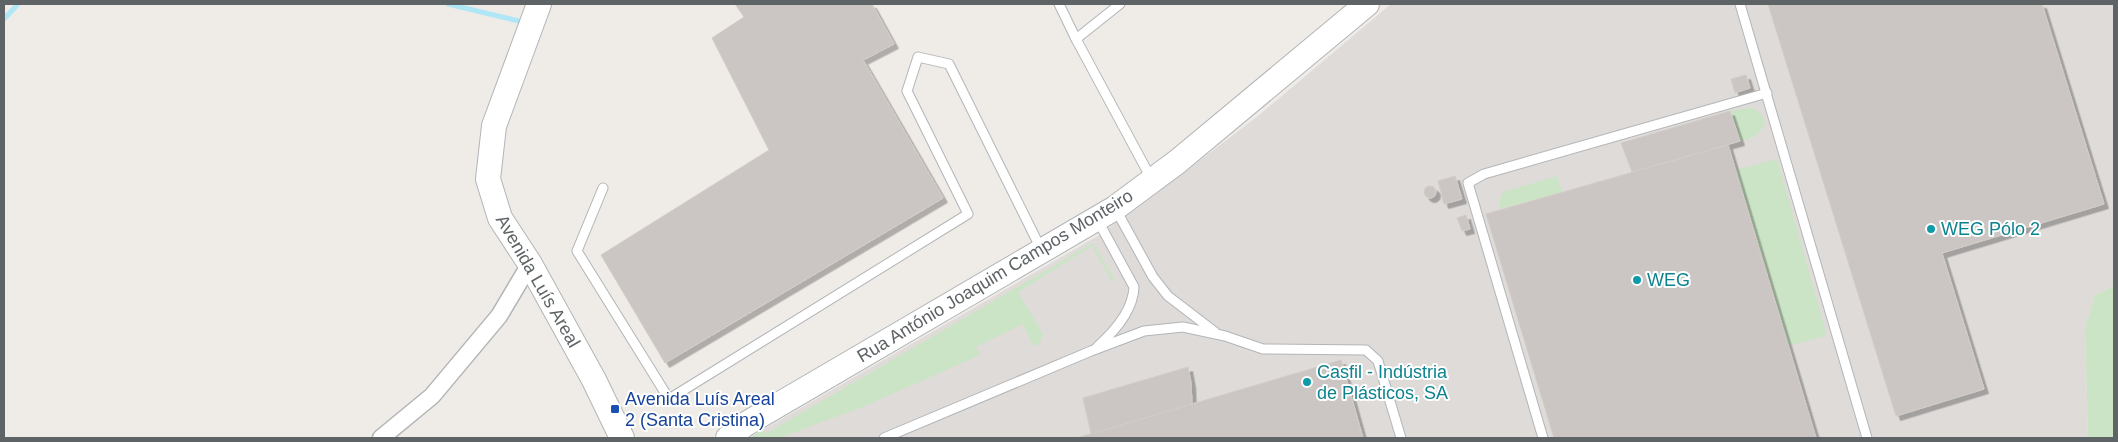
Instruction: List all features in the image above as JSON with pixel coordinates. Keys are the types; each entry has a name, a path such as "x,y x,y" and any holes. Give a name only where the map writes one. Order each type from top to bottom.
{"street":[{"name":"Avenida Luís Areal","path":"539,4 494,126 488,179 500,218 530,264 594,380 622,438"},
{"name":"Rua António Joaquim Campos Monteiro","path":"728,438 744,425 1106,213 1152,180 1367,4"},
{"path":"381,438 432,396 499,316 530,264"}],"lane":[{"path":"1059,4 1152,180"},
{"path":"1076,39 1120,4"},
{"path":"1740,4 1867,438"},
{"path":"603,188 577,251 669,399 968,214 907,91 918,57 950,64 1042,252"},
{"path":"1543,438 1468,183 1484,174 1767,93"},
{"path":"1106,213 1168,296 1217,334"},
{"path":"1091,351 1114,329 1134,297 1134,287 1106,213"},
{"path":"884,438 1091,351 1144,332 1183,327 1217,334 1263,349 1366,350 1378,361 1401,438"}],"shaded area":[{"path":"1391,4 2114,4 2114,286 2095,295 2085,327 2088,438 749,438 1096,237 1258,116"}],"green space":[{"path":"1747,108 1758,111 1765,121 1761,130 1756,135 1740,141 1730,111"},
{"path":"1777,159 1826,332 1825,336 1789,346 1736,170"},
{"path":"1557,176 1562,192 1500,209 1500,198 1503,192"},
{"path":"1093,243 1115,280 1112,282 1092,246 1018,292 1043,334 1039,344 1033,346 1023,324 976,347 980,355 865,406 779,438 749,438 763,430 767,433"},
{"path":"2114,286 2114,438 2088,438 2085,327 2095,295"}],"building":[{"path":"735,4 872,4 894,44 863,60 943,198 665,363 601,255 769,150 712,38 744,17"},
{"name":"WEG Pólo 2","path":"1768,4 2042,4 2104,204 1942,253 1984,389 1896,416"},
{"path":"1746,75 1750,88 1735,93 1731,79"},
{"path":"1730,111 1740,141 1632,172 1621,143"},
{"name":"WEG","path":"1728,145 1816,438 1554,438 1486,214"},
{"path":"1455,176 1462,199 1444,204 1438,181"},
{"path":"1430,186 1436,192 1430,198 1424,192"},
{"path":"1466,215 1470,229 1462,231 1457,218"},
{"name":"Casfil - Indústria de Plásticos, SA","path":"1341,360 1363,438 1076,438 1192,404"},
{"path":"1188,367 1192,404 1091,434 1083,398"}],"waterway":[{"path":"4,19 18,4"},
{"path":"448,4 527,23"}],"place":[{"name":"WEG Pólo 2","path":"1931,229"},
{"name":"WEG","path":"1637,280"},
{"name":"Casfil - Indústria de Plásticos, SA","path":"1307,382"},
{"name":"Avenida Luís Areal 2 (Santa Cristina)","path":"615,409"}]}
